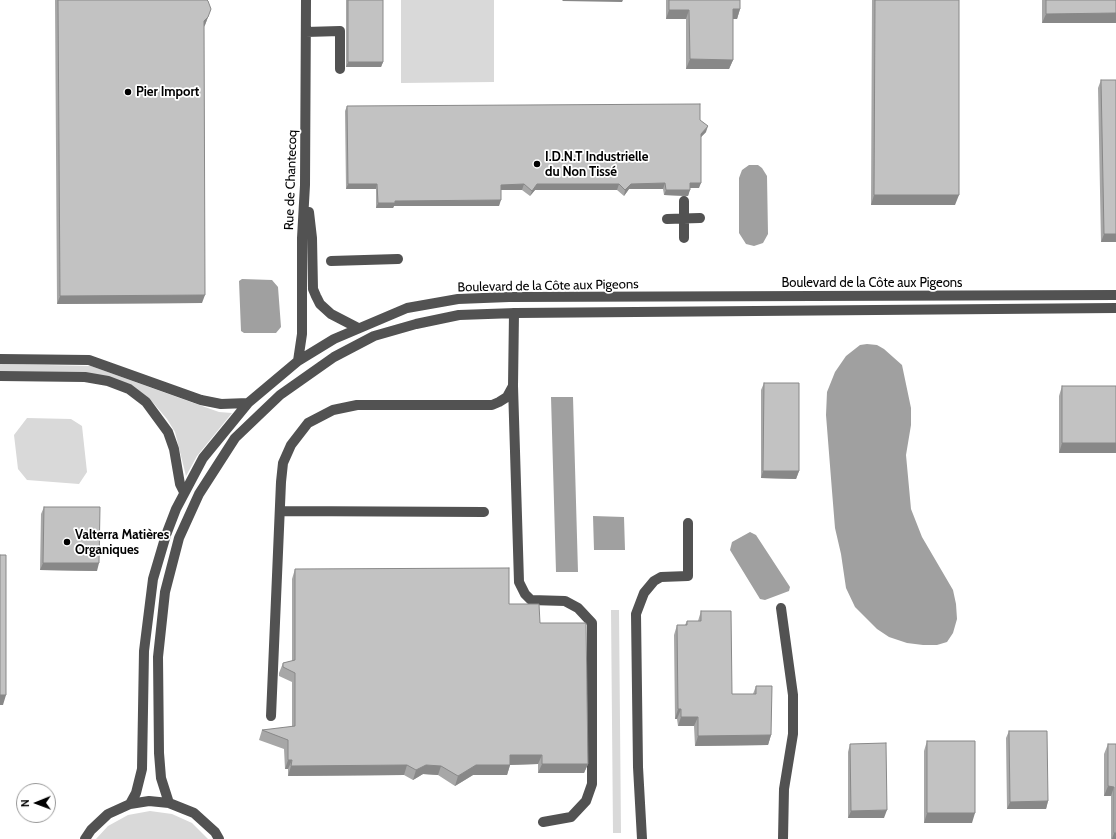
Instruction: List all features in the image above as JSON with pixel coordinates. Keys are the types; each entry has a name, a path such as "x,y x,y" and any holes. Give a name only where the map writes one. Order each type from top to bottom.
{"street":[{"name":"Rue de Chantecoq","path":"298,361 302,334 302,238 306,185 306,0"},
{"path":"306,32 340,31 340,69"},
{"path":"306,185 312,238 313,288 320,304 326,310 337,318 358,328"},
{"path":"684,201 684,238"},
{"path":"667,218 700,218"},
{"path":"331,261 398,259"},
{"name":"Boulevard de la Côte aux Pigeons","path":"130,804 136,793 142,769 144,651 153,579 166,535 184,492 203,458 248,403 298,361 334,340 358,328 408,308 458,299 509,297 1116,295"},
{"name":"Boulevard de la Côte aux Pigeons","path":"168,803 161,778 159,753 158,657 165,592 179,538 199,494 236,438 280,395 318,367 374,336 416,324 459,315 514,313 1116,308"},
{"path":"514,313 513,386 519,582 525,594 531,600 565,601 578,608 592,624 592,784 586,801 571,817 543,822"},
{"path":"0,359 89,360 201,400 221,404 248,403"},
{"path":"0,376 85,377 108,381 129,389 146,402 168,432 174,449 180,484 184,492"},
{"path":"271,716 283,463 291,445 308,423 333,410 357,405 492,405 507,397 513,386"},
{"path":"280,511 484,512"},
{"path":"642,839 638,767 636,614 644,593 654,581 661,577 688,576 688,523"},
{"path":"781,608 793,695 793,734 784,789 783,839"},
{"path":"85,839 91,830 108,814 130,804 149,801 168,803 194,813 215,832 219,839"}],"shaded area":[{"path":"401,0 494,0 494,82 401,83"},
{"path":"749,165 758,165 767,176 768,234 763,243 754,246 746,244 739,233 739,178 742,170"},
{"path":"242,279 272,280 278,287 281,327 276,333 244,333 241,331 239,281"},
{"path":"860,345 877,345 884,349 902,365 911,408 911,425 906,455 911,509 922,537 953,590 956,604 957,619 953,633 947,642 937,645 907,643 889,637 877,629 855,607 846,588 841,554 835,528 826,415 827,392 835,372 846,356"},
{"path":"0,364 91,366 219,412 232,413 197,456 186,476 175,432 167,419 150,399 132,387 0,372"},
{"path":"551,397 573,397 578,572 556,572"},
{"path":"27,418 71,419 82,426 87,472 79,484 27,480 18,469 14,435"},
{"path":"593,516 624,517 625,550 594,550"},
{"path":"750,532 756,535 790,587 789,591 765,600 760,599 730,550 732,542"},
{"path":"611,610 619,610 621,833 613,833"},
{"path":"150,811 172,814 192,823 208,839 96,839 108,826 128,815"}],"building":[{"path":"58,0 208,1 211,9 208,17 204,21 205,295 60,296"},
{"path":"348,0 383,0 383,62 348,62"},
{"path":"669,0 740,0 740,9 733,9 733,60 690,59 689,10 669,10"},
{"path":"875,0 959,0 959,195 874,195"},
{"path":"1046,0 1116,0 1116,13 1046,14"},
{"path":"1101,80 1116,80 1116,234 1104,234"},
{"name":"I.D.N.T Industrielle du Non Tissé","path":"700,104 700,120 708,126 701,134 701,183 690,183 690,190 666,190 665,183 631,184 625,190 619,184 537,184 532,191 524,184 501,185 501,200 395,201 395,203 378,203 377,184 348,184 347,106"},
{"path":"764,383 799,383 799,471 763,471"},
{"path":"1062,386 1116,386 1116,443 1062,443"},
{"path":"44,507 100,507 99,563 43,563"},
{"path":"0,555 6,555 6,695 0,695"},
{"path":"509,568 509,604 539,604 540,623 586,623 588,764 542,764 542,755 510,755 510,765 476,765 458,776 441,766 426,765 416,770 407,765 291,766 292,760 288,760 288,740 262,730 295,726 295,673 283,667 283,663 295,660 295,569"},
{"path":"701,611 731,611 732,694 756,694 756,686 772,686 771,735 698,736 698,717 681,717 681,709 678,709 677,625 687,625 687,621 701,621"},
{"path":"1009,731 1047,731 1048,801 1010,802"},
{"path":"927,741 975,741 975,813 927,813"},
{"path":"886,743 887,810 851,811 850,744"},
{"path":"1108,744 1116,744 1116,833 1114,833 1114,787 1108,786"}],"place":[{"name":"Pier Import","path":"128,92"},
{"name":"I.D.N.T Industrielle du Non Tissé","path":"537,164"},
{"name":"Valterra Matières Organiques","path":"67,542"}]}
